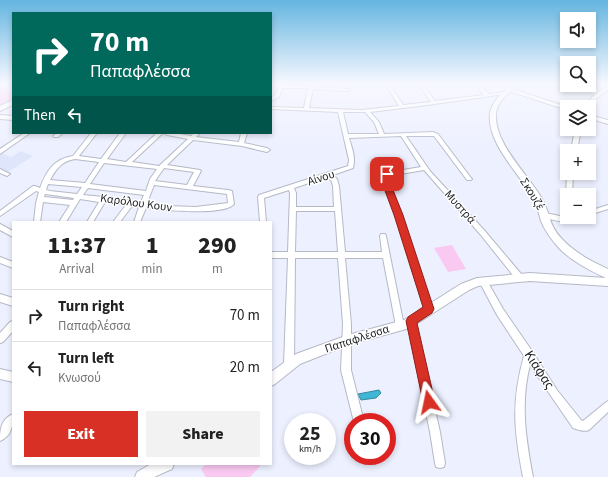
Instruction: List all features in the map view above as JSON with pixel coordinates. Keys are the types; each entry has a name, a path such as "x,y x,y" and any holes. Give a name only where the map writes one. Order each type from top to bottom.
{"main road":[{"path":"0,113 12,107"}],"street":[{"path":"306,110 308,105"},
{"path":"272,108 367,111 416,105"},
{"name":"Σκουζέ","path":"498,105 494,111 493,118 496,130 512,163 537,198 545,215 547,226 570,253 608,274"},
{"name":"Αίνου","path":"263,221 261,196 291,188 348,169 353,164 340,111"},
{"path":"367,111 376,122 383,136"},
{"path":"0,117 12,118"},
{"path":"596,118 608,122"},
{"path":"0,152 26,134"},
{"path":"37,221 42,191 52,169 72,157 93,134"},
{"path":"63,221 88,185 103,160 122,134"},
{"path":"128,163 159,134"},
{"path":"171,134 191,139 241,144 267,150"},
{"path":"137,221 152,181 162,167 196,134"},
{"path":"241,144 244,134"},
{"path":"346,136 434,134 469,179"},
{"name":"Μυστρά","path":"403,135 425,168 478,227 519,277"},
{"path":"72,157 198,171 190,186 152,181"},
{"path":"425,168 387,174 384,178 399,215 428,309"},
{"path":"0,171 7,174"},
{"path":"328,175 334,181 338,209 348,340 346,370 357,413"},
{"path":"46,182 88,185 147,193"},
{"name":"Καρόλου Κουν","path":"42,191 143,205 188,209 230,205 231,203 230,193 228,192 190,186"},
{"path":"0,214 35,188 42,191"},
{"path":"289,364 293,193 291,188"},
{"path":"40,199 76,203"},
{"path":"91,221 104,199"},
{"path":"117,221 131,203"},
{"path":"596,211 608,208"},
{"path":"292,209 338,209"},
{"path":"545,215 560,219"},
{"path":"0,227 12,233"},
{"path":"383,236 400,326"},
{"path":"272,255 387,255"},
{"path":"0,260 12,265"},
{"name":"Παπαφλέσσα","path":"272,379 289,364 305,356 348,340 400,326 411,321 472,283 519,277 608,282"},
{"name":"Κιάφας","path":"483,281 500,312 557,397 579,426 583,427 588,424 594,416 608,406"},
{"path":"0,298 12,302"},
{"path":"411,321 435,432 440,463"},
{"path":"0,339 12,326"},
{"path":"528,477 520,436 519,413 522,377 529,354"},
{"path":"0,374 12,377"},
{"path":"0,436 12,420"},
{"path":"142,477 165,465"}],"shaded area":[{"path":"21,151 33,156 8,172 0,168 0,153 11,157"},
{"path":"452,245 466,269 448,272 434,248"},
{"path":"205,465 261,465 250,477 206,477 201,469"}],"water":[{"path":"379,390 381,393 376,398 361,400 358,394"}],"route":[{"path":"387,174 384,176 385,180 399,215 428,309 411,321 429,402"}]}
